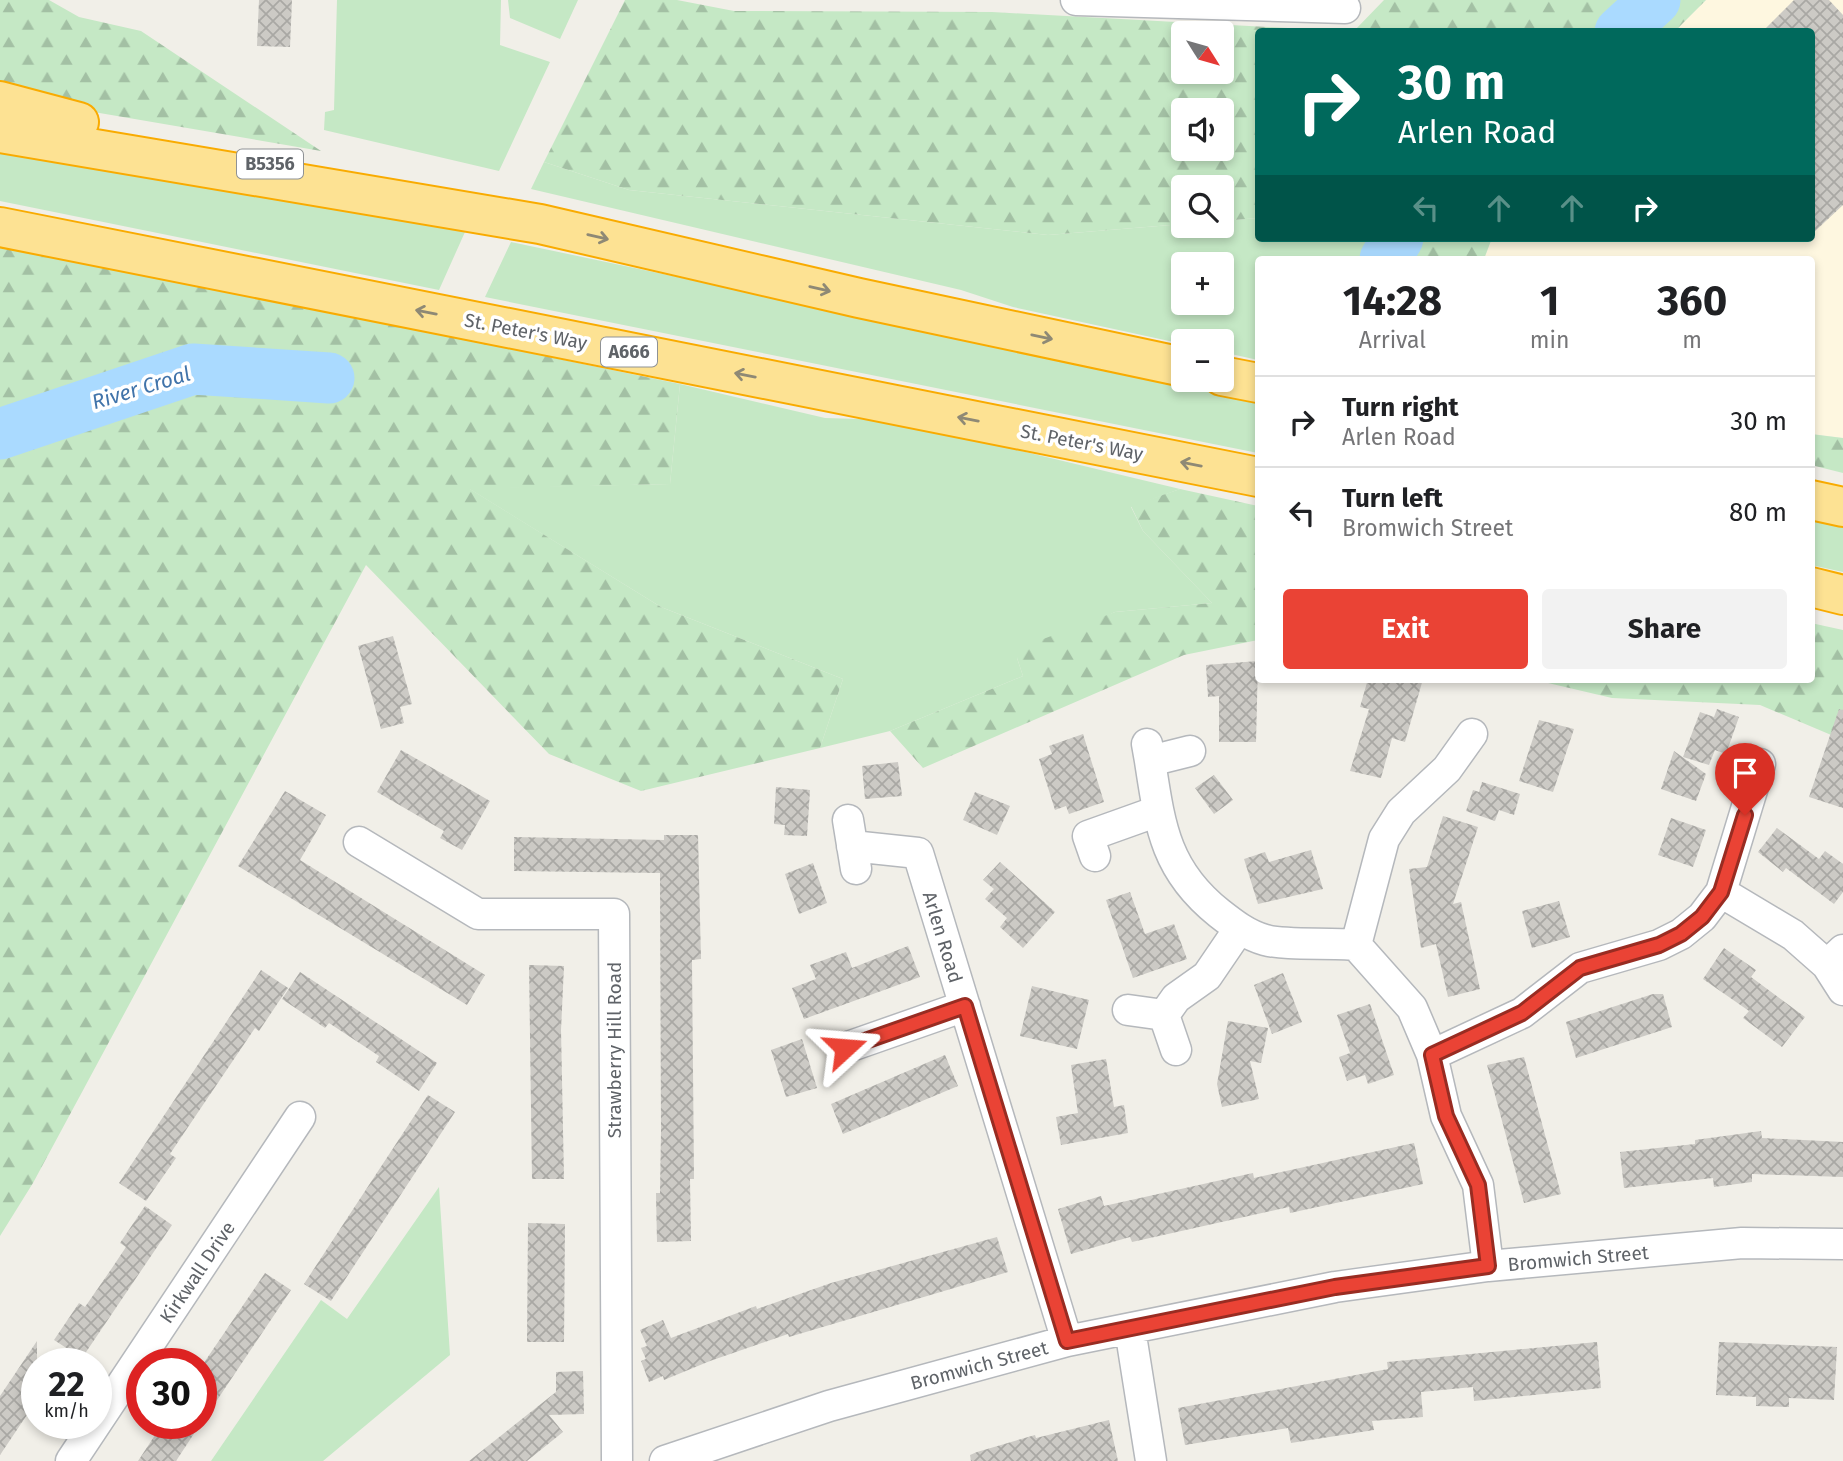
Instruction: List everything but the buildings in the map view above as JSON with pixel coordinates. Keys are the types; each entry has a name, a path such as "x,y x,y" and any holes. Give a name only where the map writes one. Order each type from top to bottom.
{"highway":[{"name":"B5356","path":"0,101 18,108 540,224"},
{"path":"0,133 540,224 859,298 1171,364"},
{"name":"St. Peter's Way","path":"0,227 1255,476"},
{"path":"1234,378 1255,382"},
{"path":"1815,501 1843,507"},
{"path":"1815,588 1843,595"}],"street":[{"path":"1076,0 1221,2 1345,8"},
{"path":"1356,945 1384,839 1401,812 1455,760 1472,734"},
{"path":"1190,751 1148,752 1158,811 1169,849 1185,882 1239,929 1267,940 1356,945 1412,1008 1432,1055 1446,1116 1478,1185 1488,1266"},
{"path":"1432,1055 1522,1013 1580,968 1659,945 1681,934 1702,917 1721,892 1760,764"},
{"path":"1095,856 1088,836 1158,811"},
{"name":"Strawberry Hill Road","path":"359,842 478,914 614,914 617,1461"},
{"name":"Arlen Road","path":"852,845 918,853 1067,1341"},
{"path":"1721,892 1835,957 1843,989"},
{"path":"1164,1015 1176,999 1207,976 1239,929"},
{"path":"845,1048 965,1006"},
{"path":"1128,1010 1164,1015"},
{"path":"1164,1015 1176,1050"},
{"name":"Kirkwall Drive","path":"71,1461 300,1117"},
{"name":"Bromwich Street","path":"665,1461 829,1406 1067,1341 1335,1287 1488,1266 1742,1242 1843,1244"},
{"path":"1130,1329 1151,1461"}],"shaded area":[{"path":"1706,0 1843,0 1843,438 1815,434 1815,256 1485,256 1490,242 1815,242 1815,28 1678,28"}],"green space":[{"path":"0,0 49,0 79,17 141,31 321,151 82,110 0,84"},
{"path":"337,0 501,0 500,45 550,62 499,171 324,130 325,112 334,110"},
{"path":"508,0 578,0 560,39 510,18"},
{"path":"625,0 677,0 734,11 992,12 1171,22 1171,84 1234,84 1234,25 1287,28 1255,28 1255,218 1234,220 1234,175 1171,175 1171,225 1048,235 629,190 544,162"},
{"path":"1384,0 1706,0 1678,28 1357,28"},
{"path":"0,150 465,232 439,290 0,201"},
{"path":"544,162 629,190 1048,235 1171,225 1171,238 1234,238 1234,220 1255,218 1255,242 1419,242 1407,256 1255,256 1255,359 1234,355 1234,329 1171,329 1171,341 1013,307 961,290 531,189"},
{"path":"511,242 1171,381 1171,392 1225,392 1255,398 1255,452 485,297"},
{"path":"1419,242 1490,242 1485,256 1407,256"},
{"path":"0,244 680,384 670,484 470,489 661,607 843,679 820,748 641,791 549,754 366,565 33,1183 0,1236"},
{"path":"680,384 825,418 892,420 1180,489 1131,507 1143,531 1212,603 1115,612 1017,658 1023,676 890,731 820,748 843,679 661,607 468,488 670,484"},
{"path":"1815,434 1843,438 1843,473 1815,466"},
{"path":"1180,489 1255,505 1255,641 1184,655 923,768 890,731 1023,676 1017,658 1022,647 1115,612 1212,603 1143,531 1131,506"},
{"path":"1815,516 1843,522 1843,572 1815,566"},
{"path":"1815,624 1843,630 1843,740 1760,705 1612,698 1548,683 1815,683"},
{"path":"439,1187 450,1355 323,1461 211,1461 321,1300 347,1319"}],"waterway":[{"name":"River Croal","path":"1624,28 1655,0"},
{"name":"River Croal","path":"1387,256 1396,242"},
{"name":"River Croal","path":"0,434 193,369 329,378"}],"route":[{"path":"845,1048 965,1006 1067,1341 1335,1287 1488,1266 1478,1185 1446,1116 1432,1055 1522,1013 1580,968 1659,945 1681,934 1702,917 1721,892 1745,815"}]}
